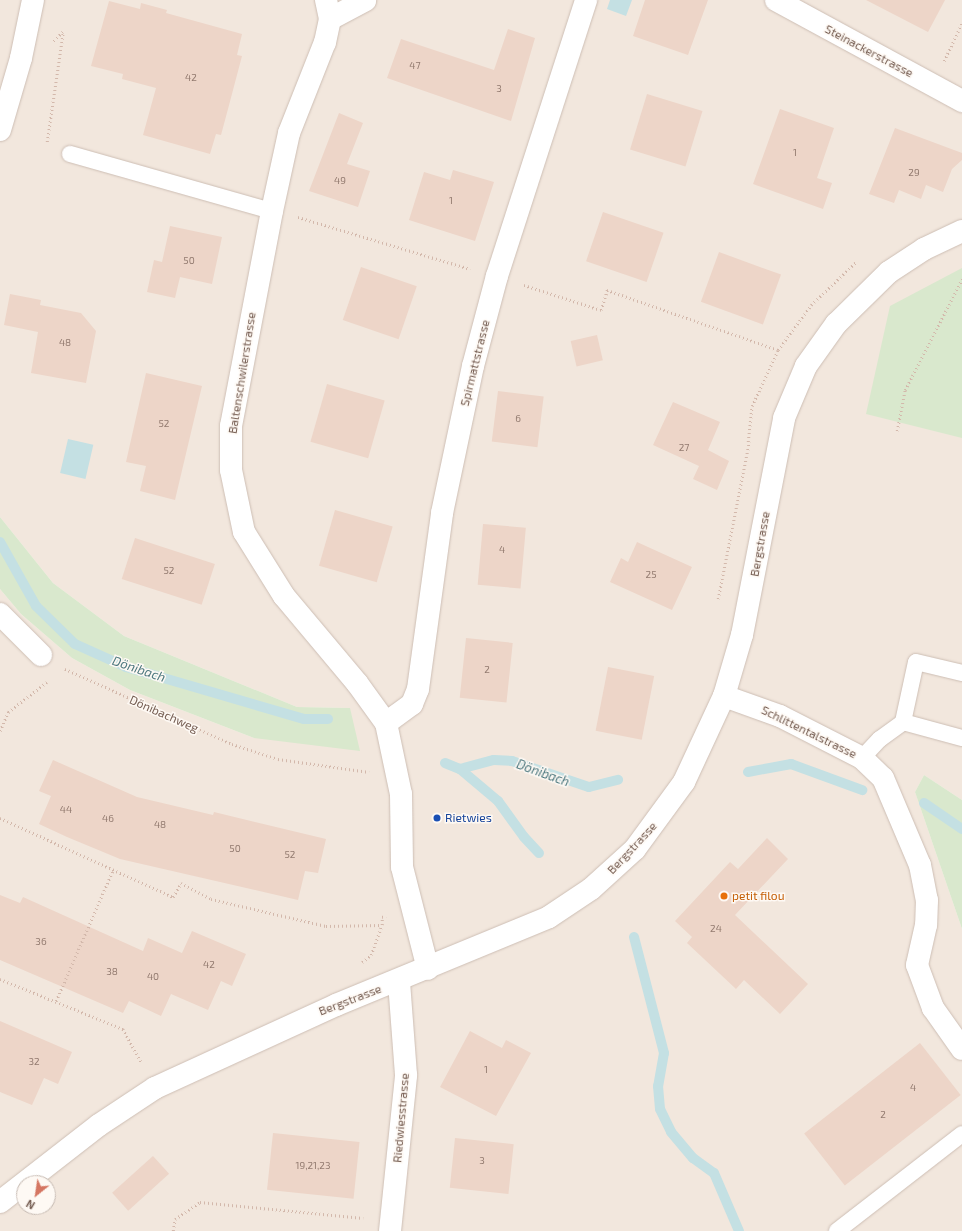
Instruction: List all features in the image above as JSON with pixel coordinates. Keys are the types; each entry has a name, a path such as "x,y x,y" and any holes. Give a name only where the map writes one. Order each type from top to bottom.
{"street":[{"path":"0,130 21,58 33,0"},
{"path":"328,10 365,0"},
{"name":"Spirmattstrasse","path":"386,723 412,704 418,689 442,513 473,366 497,276 586,0"},
{"name":"Steinackerstrasse","path":"776,0 962,101"},
{"name":"Baltenschwilerstrasse","path":"328,10 325,42 290,133 283,213 231,426 231,470 244,532 284,596 357,683 386,723 401,794 402,867 428,968"},
{"name":"Bergstrasse","path":"0,1202 99,1125 155,1088 336,1004 400,981 549,917 567,907 617,867 650,832 684,782 724,696 742,635 784,418 797,382 820,344 872,287 903,261 962,231"},
{"path":"0,614 41,655"},
{"name":"Schlittentalstrasse","path":"724,696 780,716 862,758 883,778 920,865 927,900 926,925 917,965 933,1008 962,1049"},
{"name":"Riedwiesstrasse","path":"391,1226 406,1075 400,981"}],"lane":[{"path":"70,154 283,213"},
{"path":"862,758 903,722 916,662 962,672"},
{"path":"903,722 962,738"},
{"path":"837,1231 962,1134"}],"path":[{"path":"932,84 962,23"},
{"path":"21,58 36,60 63,32 46,146 70,154"},
{"path":"283,213 466,268"},
{"path":"497,276 601,310 607,290 778,350"},
{"path":"898,431 905,390 962,280"},
{"name":"Dönibachweg","path":"41,655 59,666 232,744 278,759 349,770"},
{"path":"0,730 8,712 44,686 59,666"},
{"path":"0,818 173,897 181,883 212,899 326,926 366,926"},
{"path":"56,1001 113,870"},
{"path":"0,979 123,1029 155,1088"},
{"path":"173,1231 175,1219 200,1202 391,1226"}],"shaded area":[{"path":"0,0 962,0 962,800 924,775 915,792 962,929 962,1231 0,1231 0,589 21,614 72,658 130,690 254,738 350,708 297,707 124,636 53,583 0,517"}],"green space":[{"path":"962,268 962,438 866,414 890,306"},
{"path":"0,517 53,583 124,636 297,707 350,708 360,751 254,738 130,690 72,658 21,614 0,589"},
{"path":"924,775 962,800 962,929 915,792"}],"water":[{"path":"610,0 632,0 626,16 607,9"},
{"path":"68,439 93,445 85,479 60,473"}],"building":[{"path":"645,0 708,0 688,55 633,36"},
{"path":"866,0 945,0 928,32"},
{"path":"109,1 140,9 141,3 167,10 166,13 242,34 237,55 242,56 228,109 221,135 216,134 210,154 143,135 156,88 122,79 123,74 91,66"},
{"path":"508,29 535,38 511,121 387,78 401,39 494,70"},
{"path":"647,94 702,111 686,166 630,149"},
{"path":"780,109 834,128 817,178 832,183 823,209 753,184"},
{"path":"339,113 363,123 347,164 370,171 358,207 309,191"},
{"path":"895,128 962,153 962,160 952,169 943,192 926,185 921,199 899,190 894,203 869,194"},
{"path":"453,170 494,182 475,241 409,220 424,172 450,180"},
{"path":"603,212 664,233 647,282 586,261"},
{"path":"170,226 222,237 212,284 180,277 175,298 147,292 154,260 162,262"},
{"path":"719,252 781,275 763,324 701,302"},
{"path":"361,267 417,286 399,339 343,320"},
{"path":"10,294 41,300 40,305 81,313 96,331 86,383 31,373 38,332 4,325"},
{"path":"597,335 603,360 577,366 571,341"},
{"path":"146,373 202,386 175,500 140,491 146,466 126,462"},
{"path":"327,384 385,401 368,458 310,442"},
{"path":"498,391 544,397 537,447 492,442"},
{"path":"673,402 720,422 708,450 729,461 717,490 693,479 699,466 653,445"},
{"path":"335,510 393,527 377,582 319,566"},
{"path":"483,524 526,528 521,589 478,585"},
{"path":"135,538 215,564 202,605 122,579"},
{"path":"637,542 692,567 672,610 610,582 621,558 628,562"},
{"path":"466,638 513,643 506,703 460,698"},
{"path":"608,667 654,676 642,740 596,731"},
{"path":"53,760 137,797 213,815 214,812 326,839 318,873 305,871 298,900 120,859 67,837 39,824 51,796 39,791"},
{"path":"767,838 788,859 735,915 808,984 780,1014 744,980 736,989 687,943 692,937 675,921 730,862 738,869"},
{"path":"0,895 20,903 23,897 143,951 148,938 182,953 192,931 246,954 232,986 221,981 208,1010 171,994 161,1016 129,1001 123,1013 0,960"},
{"path":"0,1021 72,1052 58,1084 44,1078 32,1105 0,1092"},
{"path":"470,1031 502,1048 506,1040 531,1053 496,1116 440,1087"},
{"path":"920,1043 961,1095 845,1186 804,1134"},
{"path":"273,1133 360,1142 354,1199 267,1190"},
{"path":"455,1138 514,1144 508,1194 450,1188"},
{"path":"153,1156 169,1174 128,1211 112,1193"}],"waterway":[{"name":"Dönibach","path":"0,542 36,606 75,644 126,667 304,719 328,719"},
{"name":"Dönibach","path":"445,763 460,769 494,760 512,761 589,787 618,780"},
{"name":"Dönibach","path":"748,772 791,764 862,790"},
{"path":"460,769 498,801 524,837 539,853"},
{"name":"Dönibach","path":"924,803 962,829"},
{"path":"634,937 664,1053 658,1086 660,1109 671,1132 693,1158 714,1173 739,1231"}],"place":[{"name":"Rietwies","path":"437,818"},
{"name":"petit filou","path":"724,896"}]}
